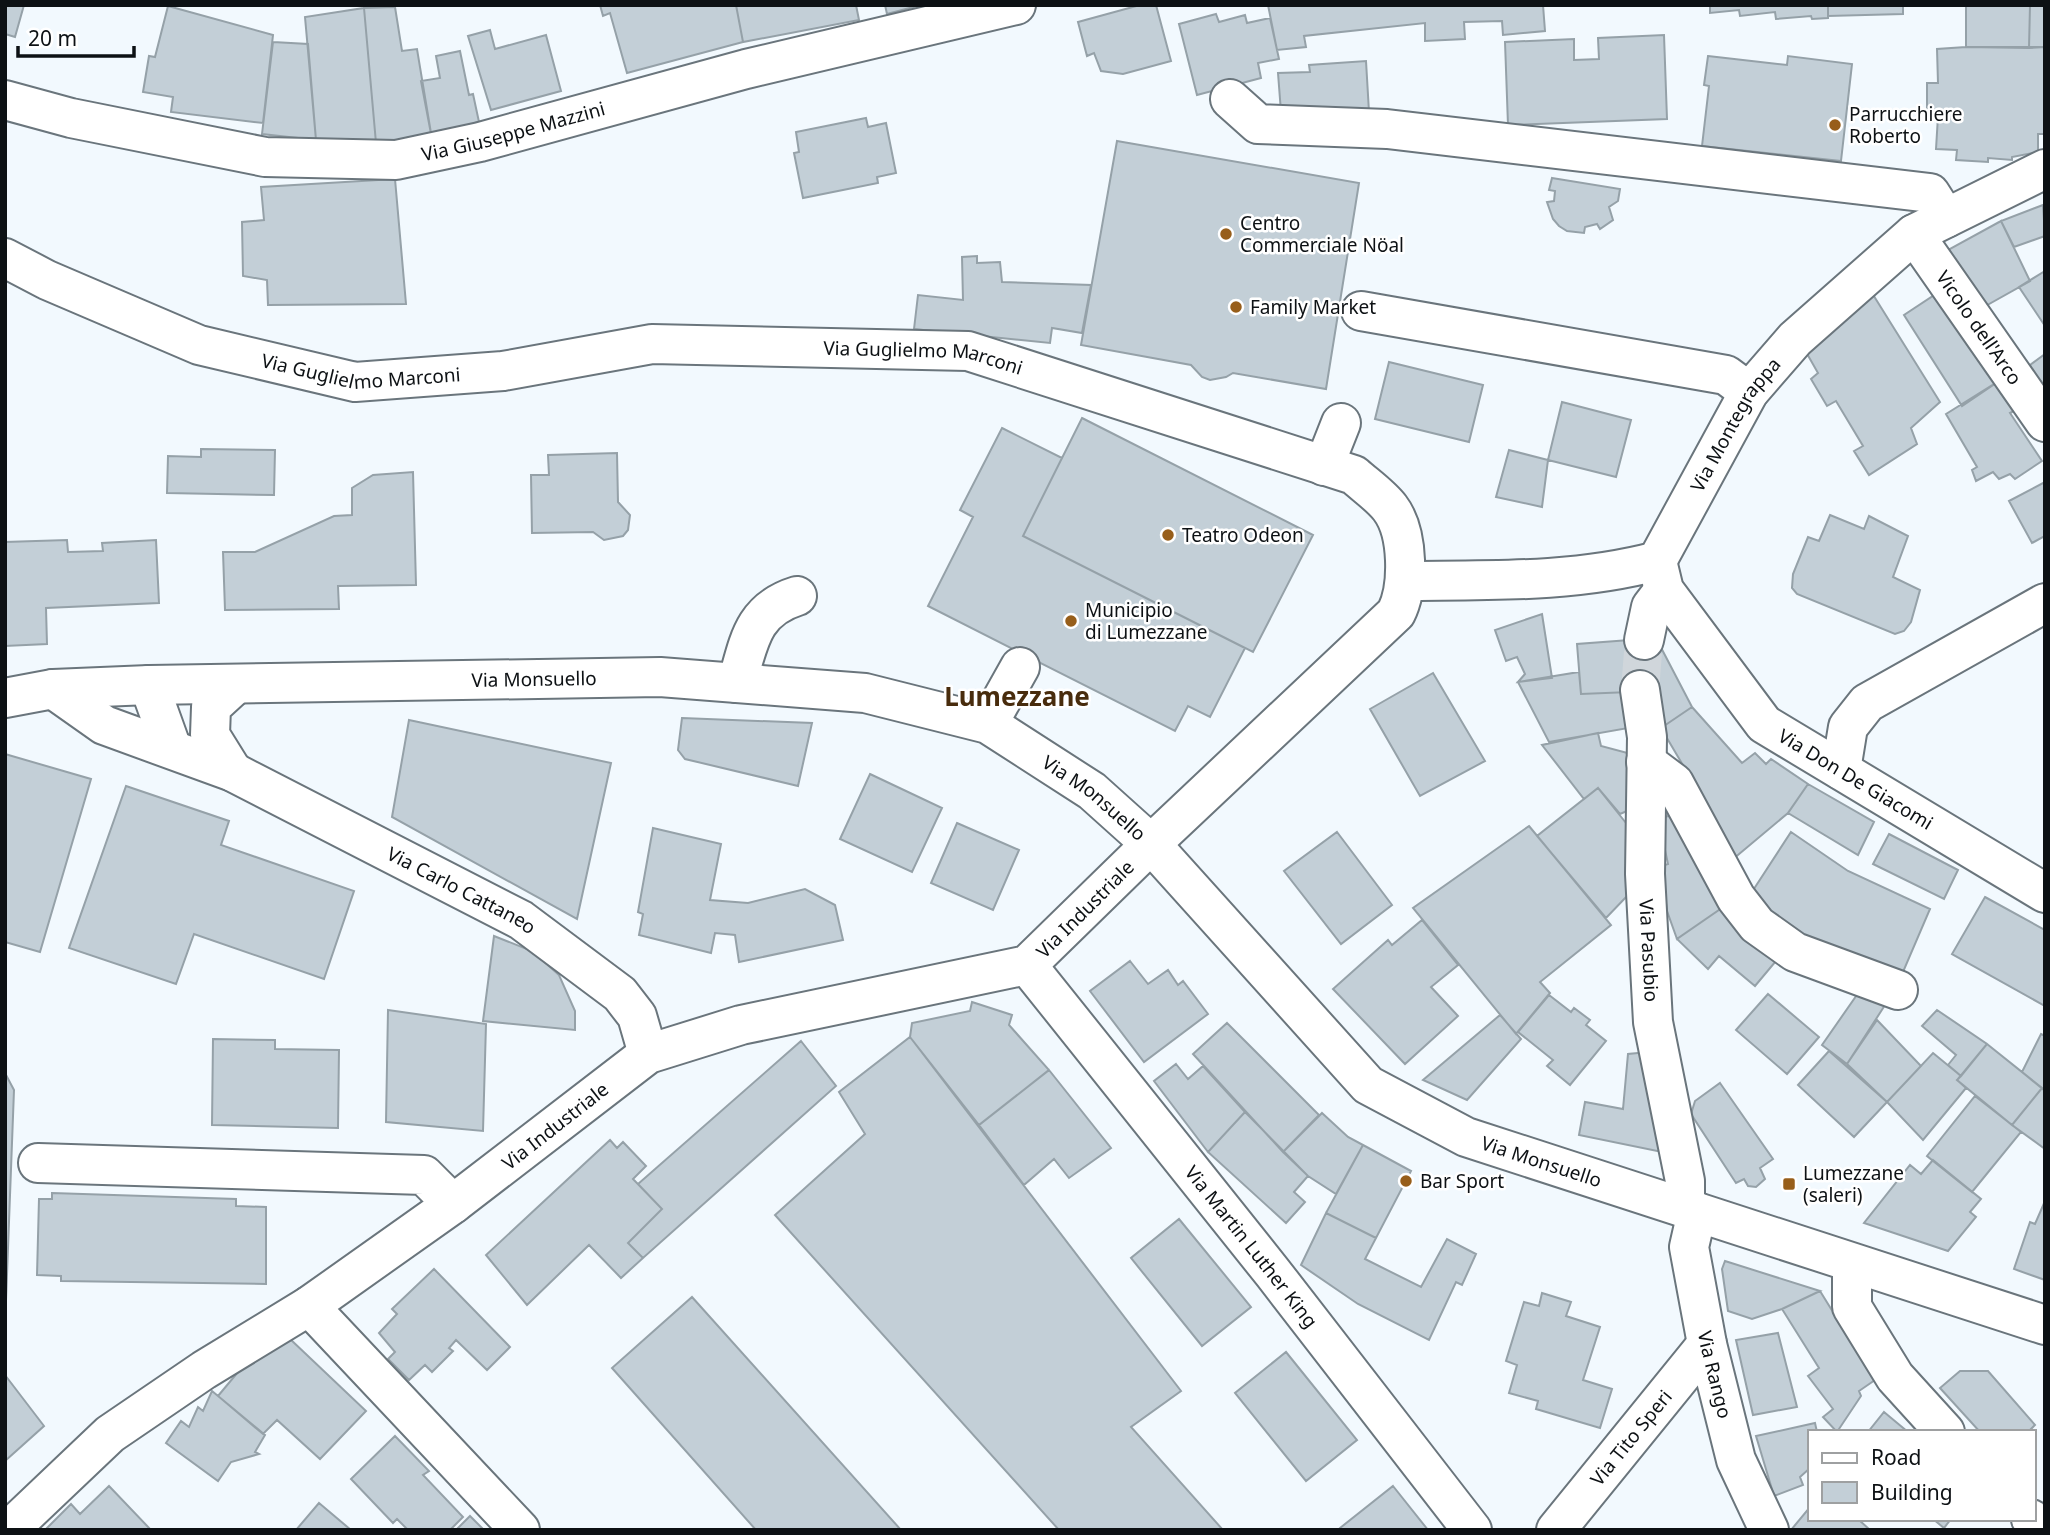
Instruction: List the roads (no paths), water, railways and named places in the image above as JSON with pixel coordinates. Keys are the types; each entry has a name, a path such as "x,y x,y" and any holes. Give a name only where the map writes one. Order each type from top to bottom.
{"street":[{"name":"Via Giuseppe Mazzini","path":"5,100 71,118 265,157 396,160 480,142 746,69 1016,5"},
{"name":"Vicolo dell'Arco","path":"1230,99 1258,124 1387,129 1930,193 1908,231 2045,422"},
{"name":"Via Montegrappa","path":"1660,576 1749,392 1795,339 1908,231 2045,169"},
{"name":"Via Guglielmo Marconi","path":"5,258 47,280 199,345 355,382 503,371 652,344 968,351 1354,475 1391,509 1404,547 1405,581 1402,601 1395,613 1151,844"},
{"path":"1361,311 1726,375 1749,392"},
{"path":"1324,466 1341,424"},
{"path":"1405,581 1611,573 1660,576 1644,640"},
{"name":"Via Don De Giacomi","path":"1660,576 1764,724 2045,893"},
{"path":"737,684 754,627 777,602 797,596"},
{"path":"1841,770 1848,727 1867,703 2045,603"},
{"path":"988,724 1017,666"},
{"name":"Via Monsuello","path":"5,698 52,690 149,685 660,677 864,693 988,724 1092,791 1151,844 1368,1085 1466,1137 2045,1325"},
{"path":"149,685 172,749"},
{"path":"233,772 210,735 211,707 235,685"},
{"name":"Via Carlo Cattaneo","path":"52,690 104,725 233,772 521,920 620,994 637,1016 648,1054"},
{"name":"Via Pasubio","path":"1640,690 1647,737 1644,874 1653,1022 1691,1209"},
{"path":"1646,762 1674,783 1736,898 1757,925 1795,952 1898,990"},
{"name":"Via Industriale","path":"9,1530 110,1434 204,1370 309,1306 453,1204 648,1054 741,1025 1027,965 1151,844"},
{"name":"Via Martin Luther King","path":"1027,965 1273,1273 1472,1530"},
{"path":"38,1163 424,1175 453,1204"},
{"name":"Via Rango","path":"1691,1209 1689,1247 1707,1344 1737,1460 1769,1530"},
{"path":"1852,1264 1852,1307 1895,1377 1943,1430"},
{"path":"309,1306 520,1530"},
{"name":"Via Tito Speri","path":"1556,1530 1707,1344"}],"tunnel":[{"path":"1640,690 1644,640"}],"place":[{"name":"Parrucchiere Roberto","path":"1835,125"},
{"name":"Centro Commerciale Nöal","path":"1226,234"},
{"name":"Family Market","path":"1236,307"},
{"name":"Teatro Odeon","path":"1168,535"},
{"name":"Municipio di Lumezzane","path":"1071,621"},
{"name":"Bar Sport","path":"1406,1181"},
{"name":"Lumezzane (saleri)","path":"1789,1184"}],"district":[{"name":"Lumezzane","path":"1017,697"}]}
